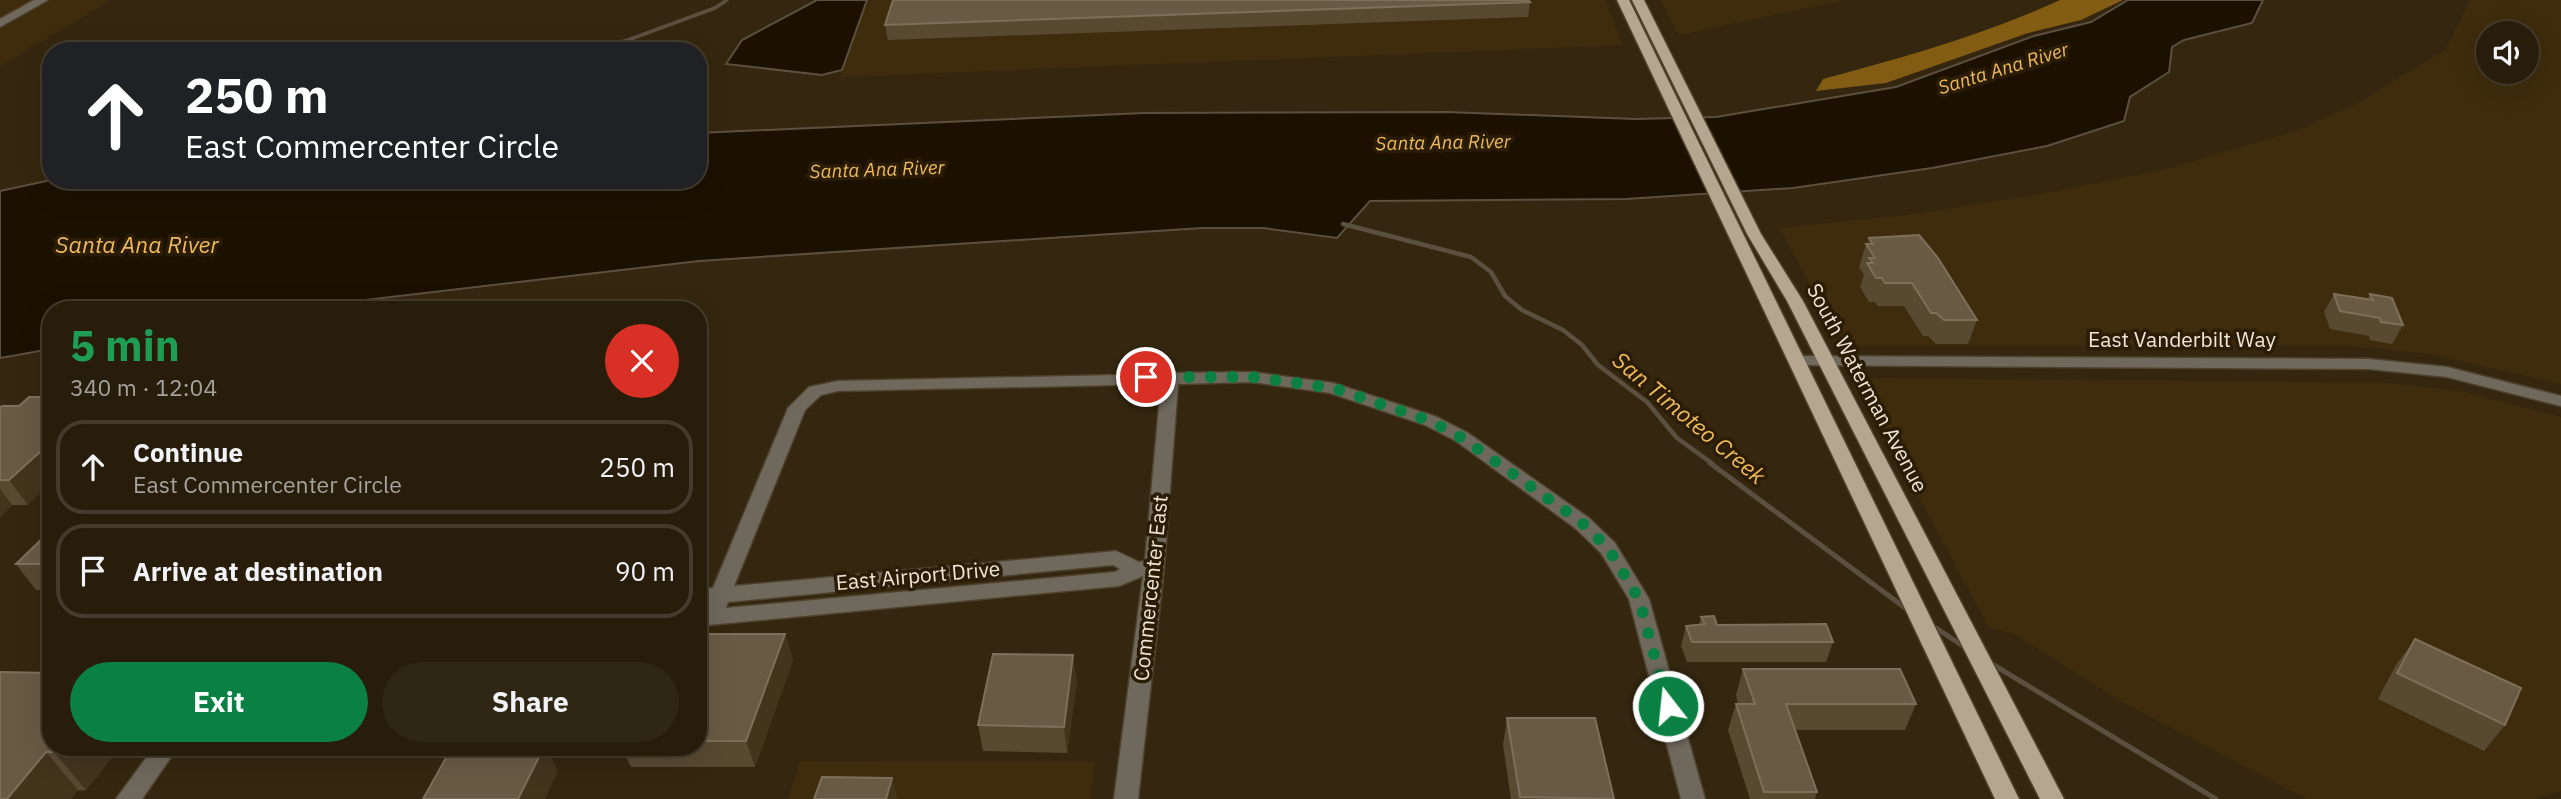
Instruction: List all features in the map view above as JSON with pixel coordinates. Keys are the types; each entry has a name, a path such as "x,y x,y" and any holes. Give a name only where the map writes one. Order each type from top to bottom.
{"main road":[{"path":"1623,0 2007,799"},
{"name":"South Waterman Avenue","path":"1638,0 1738,201 1826,362 2052,799"}],"street":[{"path":"0,24 42,0"},
{"name":"East Vanderbilt Way","path":"1798,362 2369,364 2447,372 2561,401"},
{"path":"707,614 721,595 797,408 815,391 838,386 1170,376 1252,377 1333,388 1431,421 1462,438 1580,521 1608,548 1639,599 1693,799"},
{"name":"Commercenter East","path":"1126,799 1145,569 1170,376"},
{"name":"East Airport Drive","path":"707,596 1116,558 1145,569"},
{"name":"East Airport Drive","path":"707,617 1119,579 1145,569"},
{"path":"128,799 160,756"}],"shaded area":[{"path":"0,0 111,0 0,66"},
{"path":"867,0 1605,0 1623,45 840,77"},
{"path":"1660,0 1846,0 1678,34"},
{"path":"2060,0 2123,0 2081,20 2028,33 1886,83 1816,91 1823,79 1973,35"},
{"path":"2470,0 2561,0 2561,384 2430,354 2343,345 1844,345 1779,228 1898,216 2025,197 2162,170 2298,130 2362,101 2446,49"},
{"path":"1858,380 2389,383 2465,392 2561,417 2561,791 2535,799 2307,799 2120,701 2016,635 1989,628 1859,386"},
{"path":"800,761 1095,762 1090,799 788,799"}],"water":[{"path":"817,0 867,0 842,70 822,75 726,64 742,40"},
{"name":"Santa Ana River","path":"2128,0 2263,0 2252,23 2184,40 2172,47 2169,72 2130,97 2124,121 2047,146 1932,168 1793,188 1626,199 1370,201 1337,238 1263,228 1202,228 699,261 357,301 42,301 42,351 0,358 0,191 42,182 42,189 707,189 707,133 1144,113 1447,112 1635,119 1716,117 1896,87 2034,36 2091,22"}],"building":[{"path":"893,0 1528,0 1530,2 885,25"},
{"path":"1919,235 1938,258 1977,320 1944,320 1936,313 1931,313 1912,283 1885,283 1882,278 1876,278 1867,263 1873,263 1869,258 1875,258 1866,244 1873,244 1869,238"},
{"path":"2334,294 2373,300 2370,294 2392,298 2403,325 2340,311"},
{"path":"29,397 42,397 42,450 9,480 0,480 0,408 19,406"},
{"path":"42,539 42,564 16,564"},
{"path":"1714,616 1717,625 1826,624 1833,642 1692,642 1686,626 1705,624 1701,617"},
{"path":"707,634 785,634 746,741 707,741"},
{"path":"2415,639 2521,688 2505,725 2397,673"},
{"path":"993,654 1073,655 1064,727 978,725"},
{"path":"1743,669 1900,669 1916,704 1786,704 1817,792 1764,792 1736,704 1755,704"},
{"path":"0,672 42,673 43,756 7,799 0,799"},
{"path":"1507,718 1595,718 1614,799 1520,797"},
{"path":"447,756 540,756 518,799 423,799"},
{"path":"822,777 892,778 886,799 814,799"}],"waterway":[{"path":"621,42 715,8 727,0"},
{"name":"San Timoteo Creek","path":"1343,224 1471,257 1491,272 1505,296 1522,310 1563,330 1582,345 1598,365 1647,402 1677,438 1713,464"},
{"name":"San Timoteo Creek","path":"1710,463 1908,610"},
{"name":"San Timoteo Creek","path":"1933,626 1966,648"},
{"name":"San Timoteo Creek","path":"1992,664 2216,799"}],"route":[{"path":"1146,377 1252,377 1333,388 1431,421 1462,438 1580,521 1608,548 1639,599 1668,706"}]}
